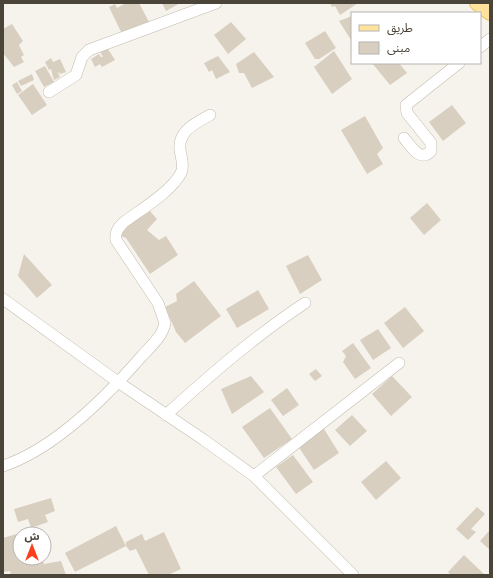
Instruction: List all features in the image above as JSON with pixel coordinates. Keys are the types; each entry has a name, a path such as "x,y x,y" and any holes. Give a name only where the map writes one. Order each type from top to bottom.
{"main road":[{"path":"477,3 490,13"}],"street":[{"path":"49,92 76,75 82,57 89,50 216,3"},
{"path":"481,46 490,39"},
{"path":"404,138 417,154 425,155 431,151 431,143 407,113 406,105 458,64"},
{"path":"3,466 30,453 50,440 96,404 161,334 165,323 158,303 116,240 116,234 118,228 123,223 163,192 177,179 182,171 183,162 179,147 184,132 191,125 210,115"},
{"path":"3,299 118,382 254,476 352,575"},
{"path":"166,415 208,376 267,328 305,303"},
{"path":"254,476 399,363"}],"building":[{"path":"126,3 139,3 149,22 123,36 109,7 115,4 117,8"},
{"path":"162,3 180,3 166,11"},
{"path":"330,3 358,3 340,15 335,6 332,7"},
{"path":"351,16 351,40 339,21"},
{"path":"231,22 246,39 228,54 214,35"},
{"path":"12,24 23,41 19,45 24,55 21,57 24,62 14,67 3,53 3,29"},
{"path":"325,31 336,48 319,59 315,59 305,43"},
{"path":"106,46 115,60 102,67 100,64 95,67 91,59 99,54 103,57 99,50"},
{"path":"334,51 352,79 332,94 314,67"},
{"path":"254,52 274,77 252,88 244,73 239,73 236,64"},
{"path":"218,56 230,72 216,79 212,70 209,72 204,63"},
{"path":"51,58 53,62 60,59 66,72 60,74 59,72 60,77 54,80 51,69 49,70 45,62"},
{"path":"373,64 400,64 407,73 390,85"},
{"path":"45,66 54,82 44,87 35,71"},
{"path":"32,74 34,80 21,86 18,81"},
{"path":"17,82 22,91 17,94 12,85"},
{"path":"33,84 47,105 32,115 18,95"},
{"path":"452,105 466,123 443,141 429,122"},
{"path":"365,116 383,148 377,154 383,164 367,174 341,130"},
{"path":"427,203 441,220 424,235 410,218"},
{"path":"150,211 157,219 147,230 159,240 166,236 178,255 150,274 126,238 115,234"},
{"path":"24,254 52,285 37,298 18,276"},
{"path":"308,255 322,280 300,294 286,266"},
{"path":"194,281 221,316 185,343 176,332 165,307 177,301 176,294"},
{"path":"258,290 269,309 237,328 226,309"},
{"path":"405,307 424,331 403,348 384,323"},
{"path":"378,329 391,348 373,360 360,340"},
{"path":"353,343 371,368 355,379 343,362 346,356 342,351"},
{"path":"316,369 322,376 315,381 309,374"},
{"path":"251,376 264,392 232,414 221,389"},
{"path":"392,376 412,397 391,416 372,394"},
{"path":"287,388 299,405 283,416 271,400"},
{"path":"270,408 292,439 264,458 242,427"},
{"path":"352,415 367,431 350,446 335,430"},
{"path":"324,429 339,453 314,470 298,446"},
{"path":"293,455 313,482 296,494 276,467"},
{"path":"386,461 401,478 376,500 361,482"},
{"path":"51,498 55,511 45,515 48,522 37,526 30,526 28,519 18,522 14,509"},
{"path":"477,507 485,514 471,529 476,532 468,540 456,529"},
{"path":"116,526 126,546 75,572 65,553"},
{"path":"490,530 490,550 480,541"},
{"path":"164,532 181,569 168,575 149,575 136,549 130,551 126,546 126,542 142,534 145,541"},
{"path":"12,535 12,566 52,566 52,563 61,561 66,575 11,575 10,571 3,572 3,538"},
{"path":"464,555 485,575 451,575 448,572"}]}
